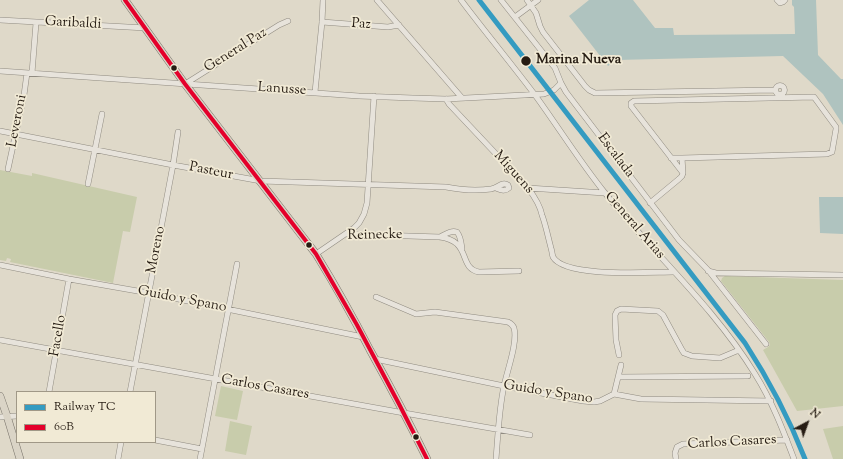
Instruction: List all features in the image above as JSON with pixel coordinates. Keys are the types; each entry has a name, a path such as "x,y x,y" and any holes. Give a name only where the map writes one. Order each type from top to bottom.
{"main road":[{"path":"125,0 185,84 261,181 327,270 427,459"},
{"path":"0,396 4,417 20,459"}],"street":[{"path":"315,92 324,0"},
{"path":"377,0 462,98"},
{"name":"General Arias","path":"461,0 534,95 605,193 709,312 739,350 756,374 771,401 794,459"},
{"name":"Escalada","path":"501,0 556,68 566,92 650,203 679,240 708,270 766,344"},
{"path":"527,0 536,13 543,32 585,86 595,93 775,90"},
{"path":"515,17 538,0"},
{"path":"776,0 780,3 785,0"},
{"name":"Garibaldi","path":"0,20 146,28"},
{"name":"General Paz","path":"185,84 279,25 288,21"},
{"name":"Leveroni","path":"8,169 29,73 36,22"},
{"name":"Paz","path":"322,22 388,27 399,25"},
{"name":"Lanusse","path":"0,70 185,84 446,99 544,94 551,92 561,83"},
{"path":"346,234 359,223 364,214 367,203 374,96"},
{"path":"671,158 827,154 832,152 836,127 814,97 634,101 631,103 632,106 671,158 683,173"},
{"name":"Miguens","path":"446,99 528,188 542,214 546,233 554,257 557,261 573,268 587,271 618,273 673,272"},
{"path":"88,184 102,114"},
{"name":"Pasteur","path":"0,131 261,181 446,187 480,190 496,188"},
{"name":"Moreno","path":"130,391 178,132"},
{"path":"650,203 682,176 682,158"},
{"path":"528,188 605,193"},
{"name":"Reinecke","path":"440,237 449,232 457,232 460,235 462,249 469,266 474,271 519,271"},
{"name":"Reinecke","path":"316,254 346,234 440,237 449,239 462,249"},
{"path":"200,459 237,264"},
{"name":"Guido y Spano","path":"0,265 149,293 363,337"},
{"path":"708,270 716,273 843,275"},
{"name":"Facello","path":"49,391 69,279"},
{"path":"376,297 416,314 435,312 511,323 514,328 514,345 504,386 496,459"},
{"path":"619,355 616,340 615,315 617,311 622,308 658,311 663,315 684,353 692,356 720,358 739,350"},
{"name":"Carlos Casares","path":"0,340 530,435"},
{"name":"Guido y Spano","path":"375,359 584,401 600,401 614,394 640,399 771,401"},
{"path":"614,394 621,365"},
{"path":"619,376 748,376"},
{"path":"4,417 16,416"},
{"path":"156,440 202,449"},
{"name":"Carlos Casares","path":"676,459 675,453 677,447 683,444 787,440"},
{"path":"118,459 121,443"}],"green space":[{"path":"0,170 32,176 32,173 137,197 130,232 123,231 113,283 10,262 11,259 7,258 6,261 0,260"},
{"path":"725,276 843,280 843,406 797,411 763,350 770,345 769,342 721,281"},
{"path":"221,386 243,391 237,420 215,416"},
{"path":"230,421 252,426 246,455 225,451"},
{"path":"843,426 843,459 833,459 823,429"}],"shaded area":[{"path":"589,0 633,0 655,28 673,28 674,35 795,34 794,7 792,5 792,0 816,0 818,55 841,79 843,79 843,125 823,94 783,56 617,60 608,66 569,16"},
{"path":"819,197 843,197 843,234 820,233"}],"rail line":[{"name":"TC","path":"479,0 745,343 778,400 805,459"}],"transit line":[{"name":"60B","path":"125,0 185,84 316,254 357,325 427,459"}],"place":[{"name":"Marina Nueva","path":"526,61"}]}
